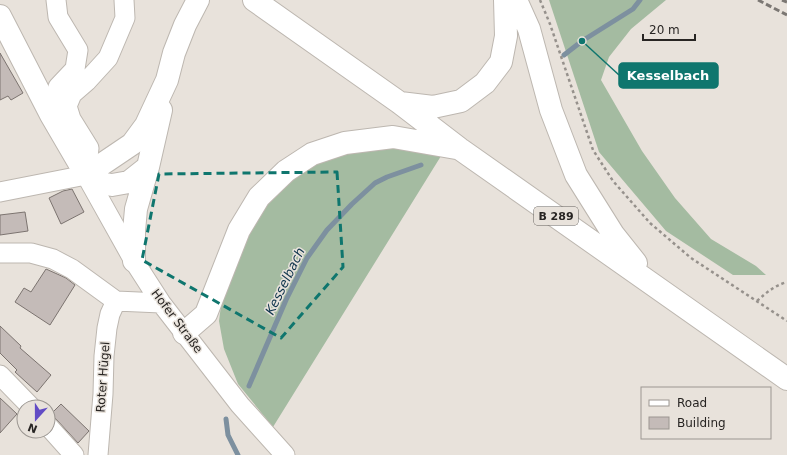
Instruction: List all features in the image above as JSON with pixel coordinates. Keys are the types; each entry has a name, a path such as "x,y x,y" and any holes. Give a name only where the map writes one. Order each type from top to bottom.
{"highway":[{"path":"134,261 136,210 148,167 167,80 174,53 198,0"},
{"path":"400,103 433,107 461,101 485,83 501,62 506,36 505,0"},
{"path":"516,0 529,29 551,110 576,175 613,234 651,283"},
{"name":"B 289","path":"259,3 400,103 460,149 787,379"},
{"path":"0,16 50,115 86,175 99,183 112,185 129,182 148,167"},
{"path":"86,175 132,144 146,125 167,80"},
{"path":"184,332 206,314 239,230 259,197 286,171 312,154 345,143 392,137 460,149"}],"street":[{"path":"50,115 58,87 75,69 78,50 58,17 56,0"},
{"path":"0,192 86,175 89,148 71,119 67,106 72,94 87,81 108,58 125,18 124,0"},
{"name":"Hofer Straße","path":"86,175 134,261 161,303 240,405 285,455"},
{"path":"0,253 31,253 53,259 72,269 116,301 161,303"},
{"name":"Roter Hügel","path":"98,455 107,328 110,314 116,301"},
{"path":"0,375 23,399"},
{"path":"56,435 74,455"}],"path":[{"path":"540,0 550,24 593,150 613,181 650,223 691,258 787,321"},
{"path":"757,301 768,290 787,282"}],"highlighted area":[{"path":"337,172 343,267 281,338 142,260 159,174"}],"green space":[{"path":"549,0 666,0 631,29 609,57 601,80 642,151 675,198 711,239 756,266 766,275 733,275 666,231 599,152"},
{"path":"409,146 441,156 273,427 238,384 224,349 219,321 223,290 260,210 288,182 332,155"}],"building":[{"path":"0,53 23,93 11,100 8,96 0,100"},
{"path":"72,189 84,212 61,224 49,198 63,191"},
{"path":"25,212 28,231 0,235 0,215"},
{"path":"46,269 66,278 75,285 50,325 15,302 24,288 31,292"},
{"path":"0,326 21,346 20,348 51,375 37,392 15,372 17,370 0,353"},
{"path":"0,398 16,413 16,415 0,433"},
{"path":"61,404 89,431 78,443 56,419 56,409"}],"waterway":[{"name":"Kesselbach","path":"564,55 582,41 633,9 640,0"},
{"name":"Kesselbach","path":"249,386 286,300 307,258 327,230 375,183 387,177 421,165"},
{"name":"Kesselbach","path":"226,419 228,435 238,455"}],"railway":[{"path":"758,0 787,15"},
{"path":"782,0 787,2"}],"place":[{"name":"Kesselbach","path":"582,41"}]}
